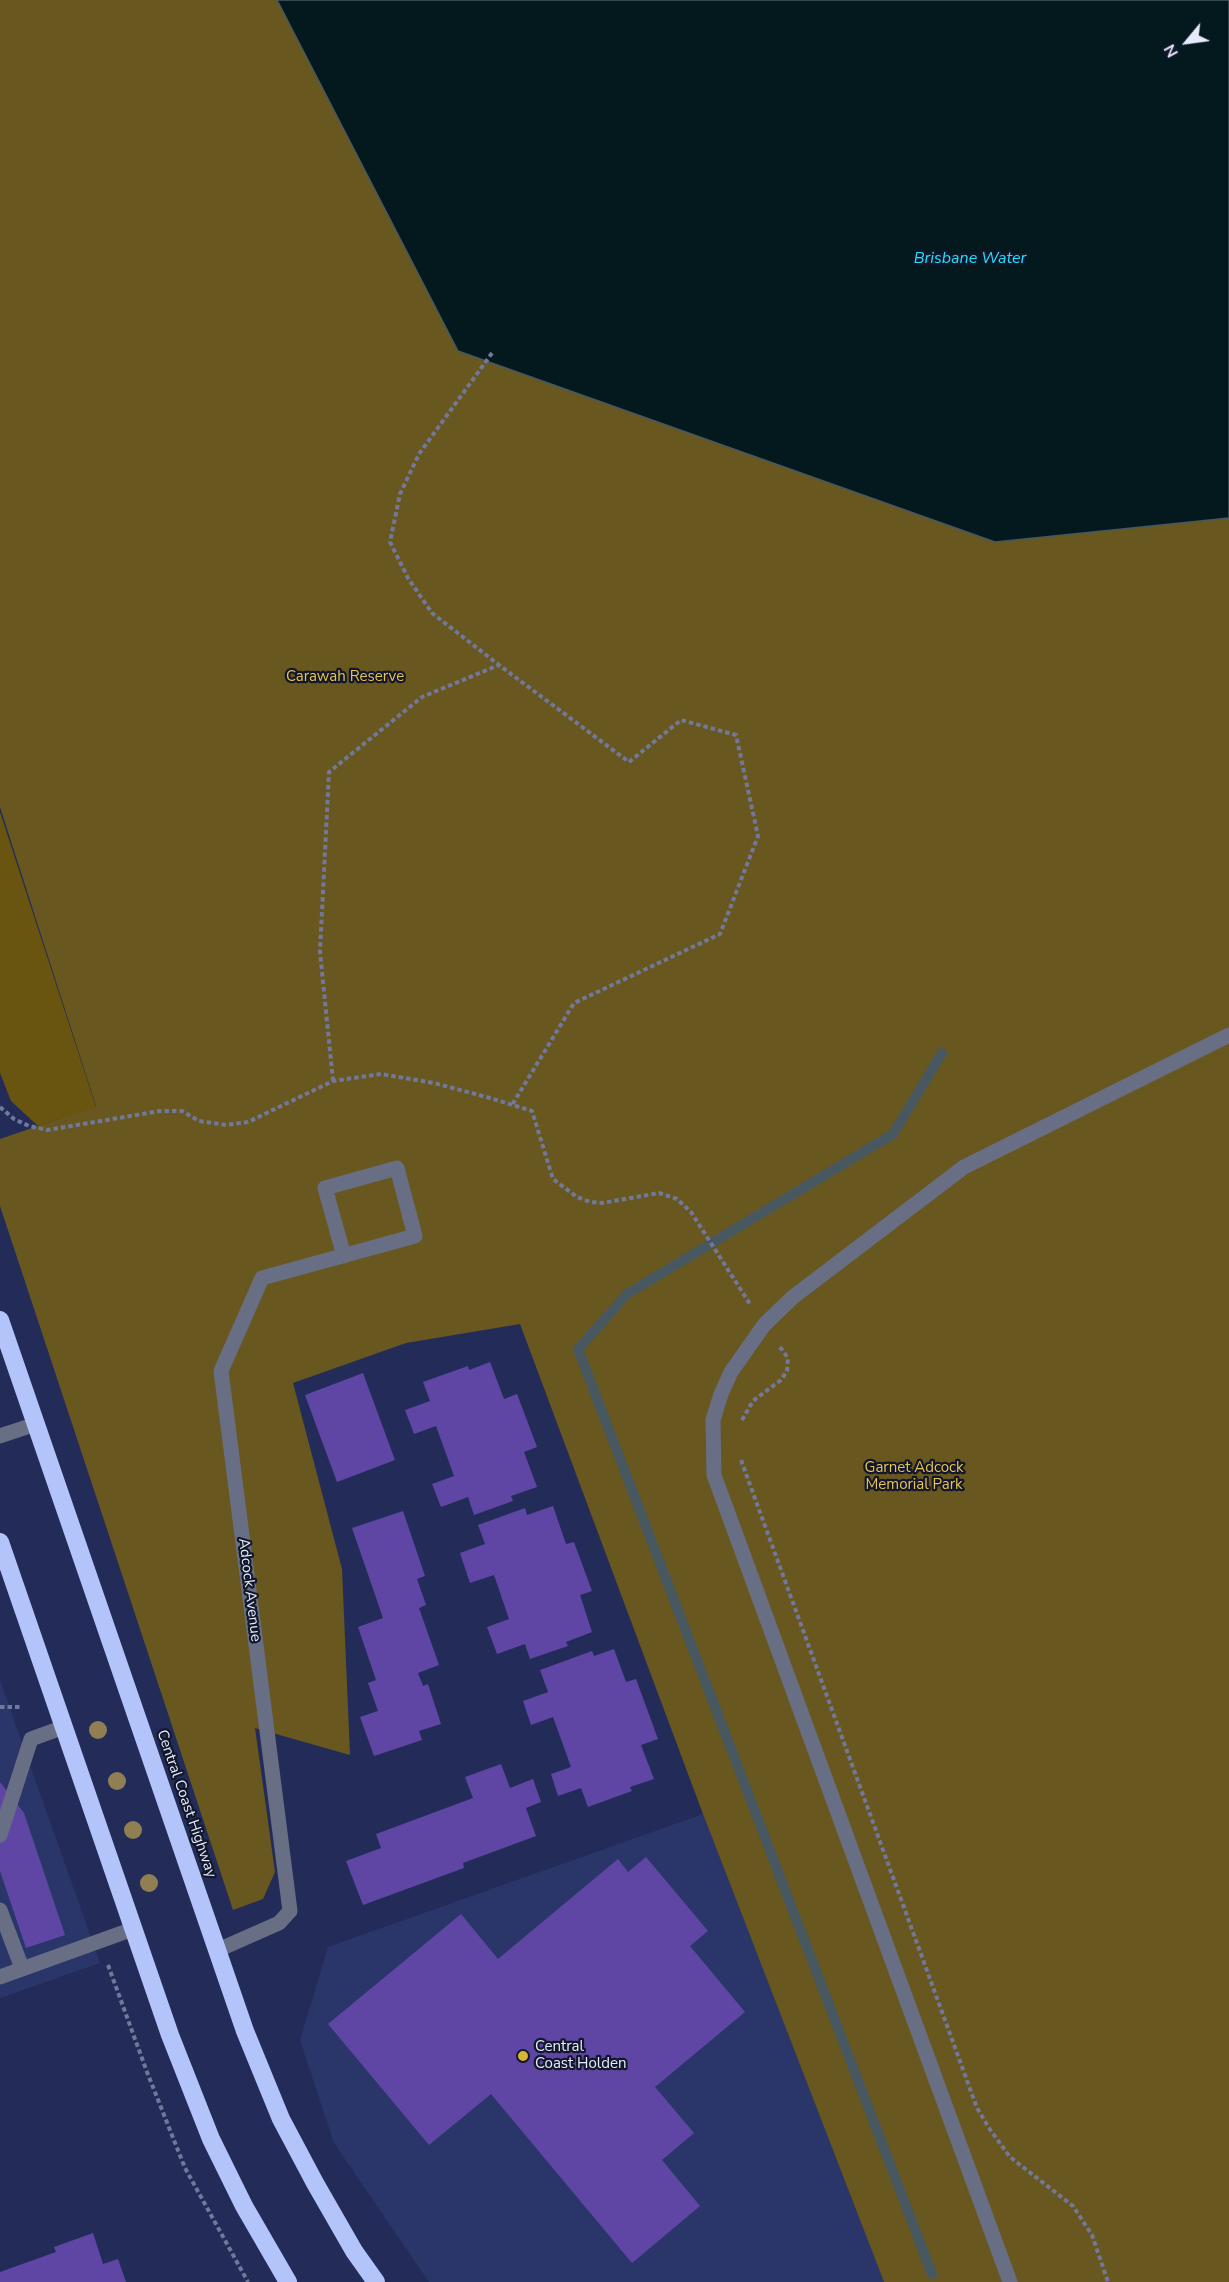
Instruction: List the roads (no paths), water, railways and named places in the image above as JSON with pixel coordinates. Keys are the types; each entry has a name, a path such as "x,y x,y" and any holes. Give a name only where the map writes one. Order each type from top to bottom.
{"highway":[{"name":"Central Coast Highway","path":"0,1320 245,2031 281,2119 354,2251 376,2282"},
{"path":"0,1542 133,1929 211,2139 244,2206 288,2282"}],"street":[{"path":"1010,2282 714,1475 713,1420 731,1372 764,1325 793,1297 964,1167 1229,1035"},
{"name":"Adcock Avenue","path":"218,1950 279,1923 290,1911 221,1371 262,1278 344,1256 416,1236 397,1168 325,1188 344,1256"},
{"path":"0,1436 36,1424"},
{"path":"0,1835 31,1739 64,1727"},
{"path":"0,1910 22,1968"},
{"path":"0,1977 133,1929"}],"water":[{"name":"Brisbane Water","path":"277,0 1229,0 1229,518 995,542 458,351"}],"waterway":[{"path":"932,2274 578,1349 627,1294 893,1134 942,1053"}],"place":[{"name":"Central Coast Holden","path":"523,2056"}],"park label":[{"name":"Carawah Reserve","path":"345,677"},
{"name":"Garnet Adcock Memorial Park","path":"914,1476"}]}
